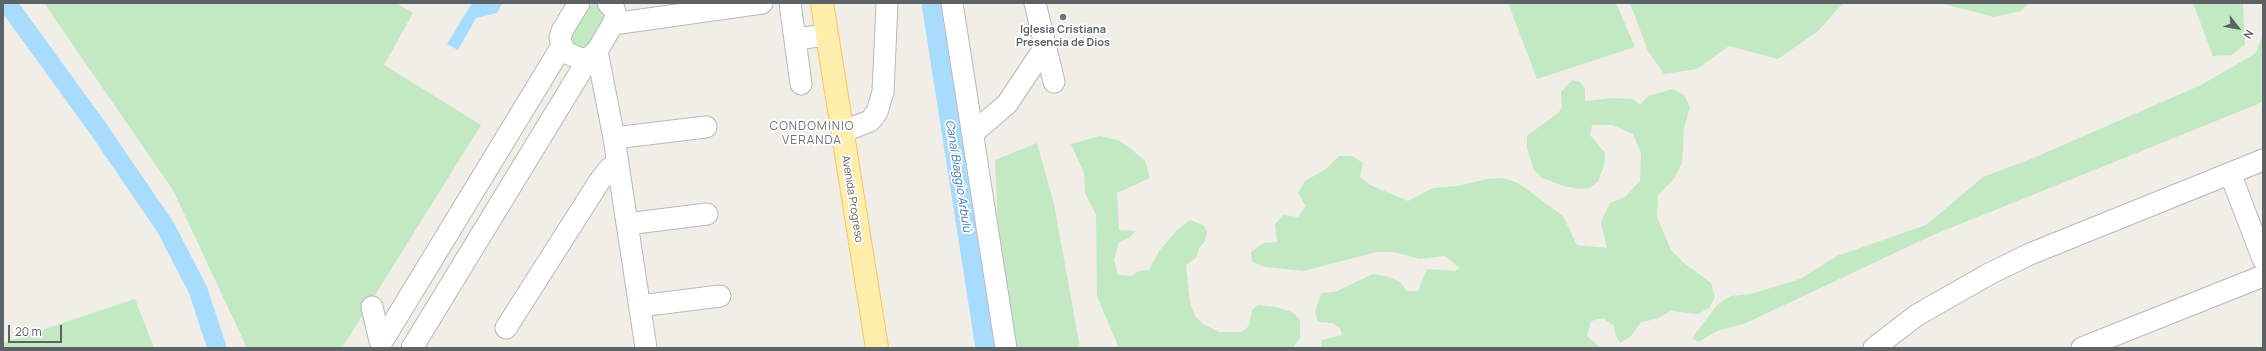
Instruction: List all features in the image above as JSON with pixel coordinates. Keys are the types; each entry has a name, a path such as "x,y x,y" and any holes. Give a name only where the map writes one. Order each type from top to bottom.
{"main road":[{"name":"Avenida Progreso","path":"822,3 877,348"}],"street":[{"path":"384,344 562,46 562,31 579,3"},
{"path":"412,348 613,24 616,16 614,9 608,3"},
{"path":"613,24 762,3"},
{"path":"790,3 801,84"},
{"path":"842,132 870,121 877,112 884,92 887,3"},
{"path":"952,3 1006,348"},
{"path":"1035,3 1054,82"},
{"path":"795,39 827,35"},
{"path":"562,46 572,57 581,59 593,54"},
{"path":"973,133 1007,104 1045,47"},
{"path":"593,54 614,138 646,348"},
{"path":"614,138 706,127"},
{"path":"1874,348 1917,315 1991,273 2030,254 2263,160"},
{"path":"506,328 599,182 608,169 617,163"},
{"path":"2230,173 2263,260"},
{"path":"627,224 707,214"},
{"path":"2082,348 2263,276"},
{"path":"640,306 720,296"},
{"path":"372,306 384,344"}],"green space":[{"path":"44,3 396,3 413,13 384,65 481,125 342,348 247,348 173,190"},
{"path":"598,3 603,5 606,22 586,49 575,46 571,35 586,8 592,4"},
{"path":"1508,3 1616,3 1635,47 1537,79"},
{"path":"1630,3 1843,3 1818,31 1778,59 1729,46 1697,69 1664,74 1648,51"},
{"path":"1940,3 2029,3 2021,11 1994,17"},
{"path":"2193,3 2243,3 2245,44 2232,55 2213,56"},
{"path":"2263,35 2263,102 1933,235 1746,323 1717,331 1698,342 1692,338 1718,304 1731,296 1751,294 1800,279 1837,256 1926,225 1983,177 2031,159 2201,85 2255,54"},
{"path":"1572,80 1580,82 1585,89 1585,101 1612,98 1633,99 1640,105 1648,96 1673,89 1684,95 1690,107 1684,129 1682,163 1674,179 1658,195 1657,217 1671,250 1684,263 1711,283 1715,297 1709,308 1698,314 1671,311 1656,319 1641,322 1631,336 1620,343 1615,334 1614,326 1603,318 1591,321 1587,336 1601,348 1320,348 1322,340 1342,335 1340,328 1332,323 1318,322 1315,312 1321,293 1335,292 1373,274 1386,276 1400,282 1407,291 1418,291 1427,269 1455,271 1460,268 1445,256 1419,259 1395,252 1377,252 1303,271 1265,267 1252,262 1251,252 1263,243 1277,242 1275,224 1283,215 1298,217 1306,206 1298,193 1305,181 1326,169 1339,156 1352,156 1363,163 1360,177 1370,185 1408,201 1433,188 1458,186 1487,179 1503,178 1518,183 1563,216 1577,245 1607,248 1601,222 1610,203 1625,197 1640,181 1641,153 1633,134 1612,125 1592,125 1590,135 1605,153 1604,166 1598,181 1590,188 1579,189 1564,186 1542,178 1534,170 1527,148 1527,136 1559,112 1562,107 1561,92"},
{"path":"1100,136 1118,140 1130,148 1145,161 1150,178 1117,193 1119,230 1136,231 1129,238 1119,242 1114,260 1118,275 1131,276 1139,271 1149,270 1159,251 1177,230 1190,220 1203,225 1207,231 1205,241 1199,248 1196,258 1186,265 1190,303 1195,316 1203,324 1219,332 1242,332 1249,326 1252,310 1258,305 1276,307 1292,312 1300,321 1300,338 1293,348 1119,348 1097,296 1096,215 1085,193 1084,173 1071,144"},
{"path":"1037,143 1054,204 1080,348 1017,348 998,227 995,160"},
{"path":"135,299 154,348 3,348 3,343"}],"water":[{"path":"472,3 502,4 497,13 476,18 458,50 447,44"}],"waterway":[{"path":"7,3 97,127 166,228 198,290 217,348"},
{"name":"Canal Biaggio Arbulú","path":"931,3 985,348"}],"place":[{"name":"Iglesia Cristiana Presencia de Dios","path":"1063,17"}],"district":[{"name":"CONDOMINIO VERANDA","path":"812,134"}]}
